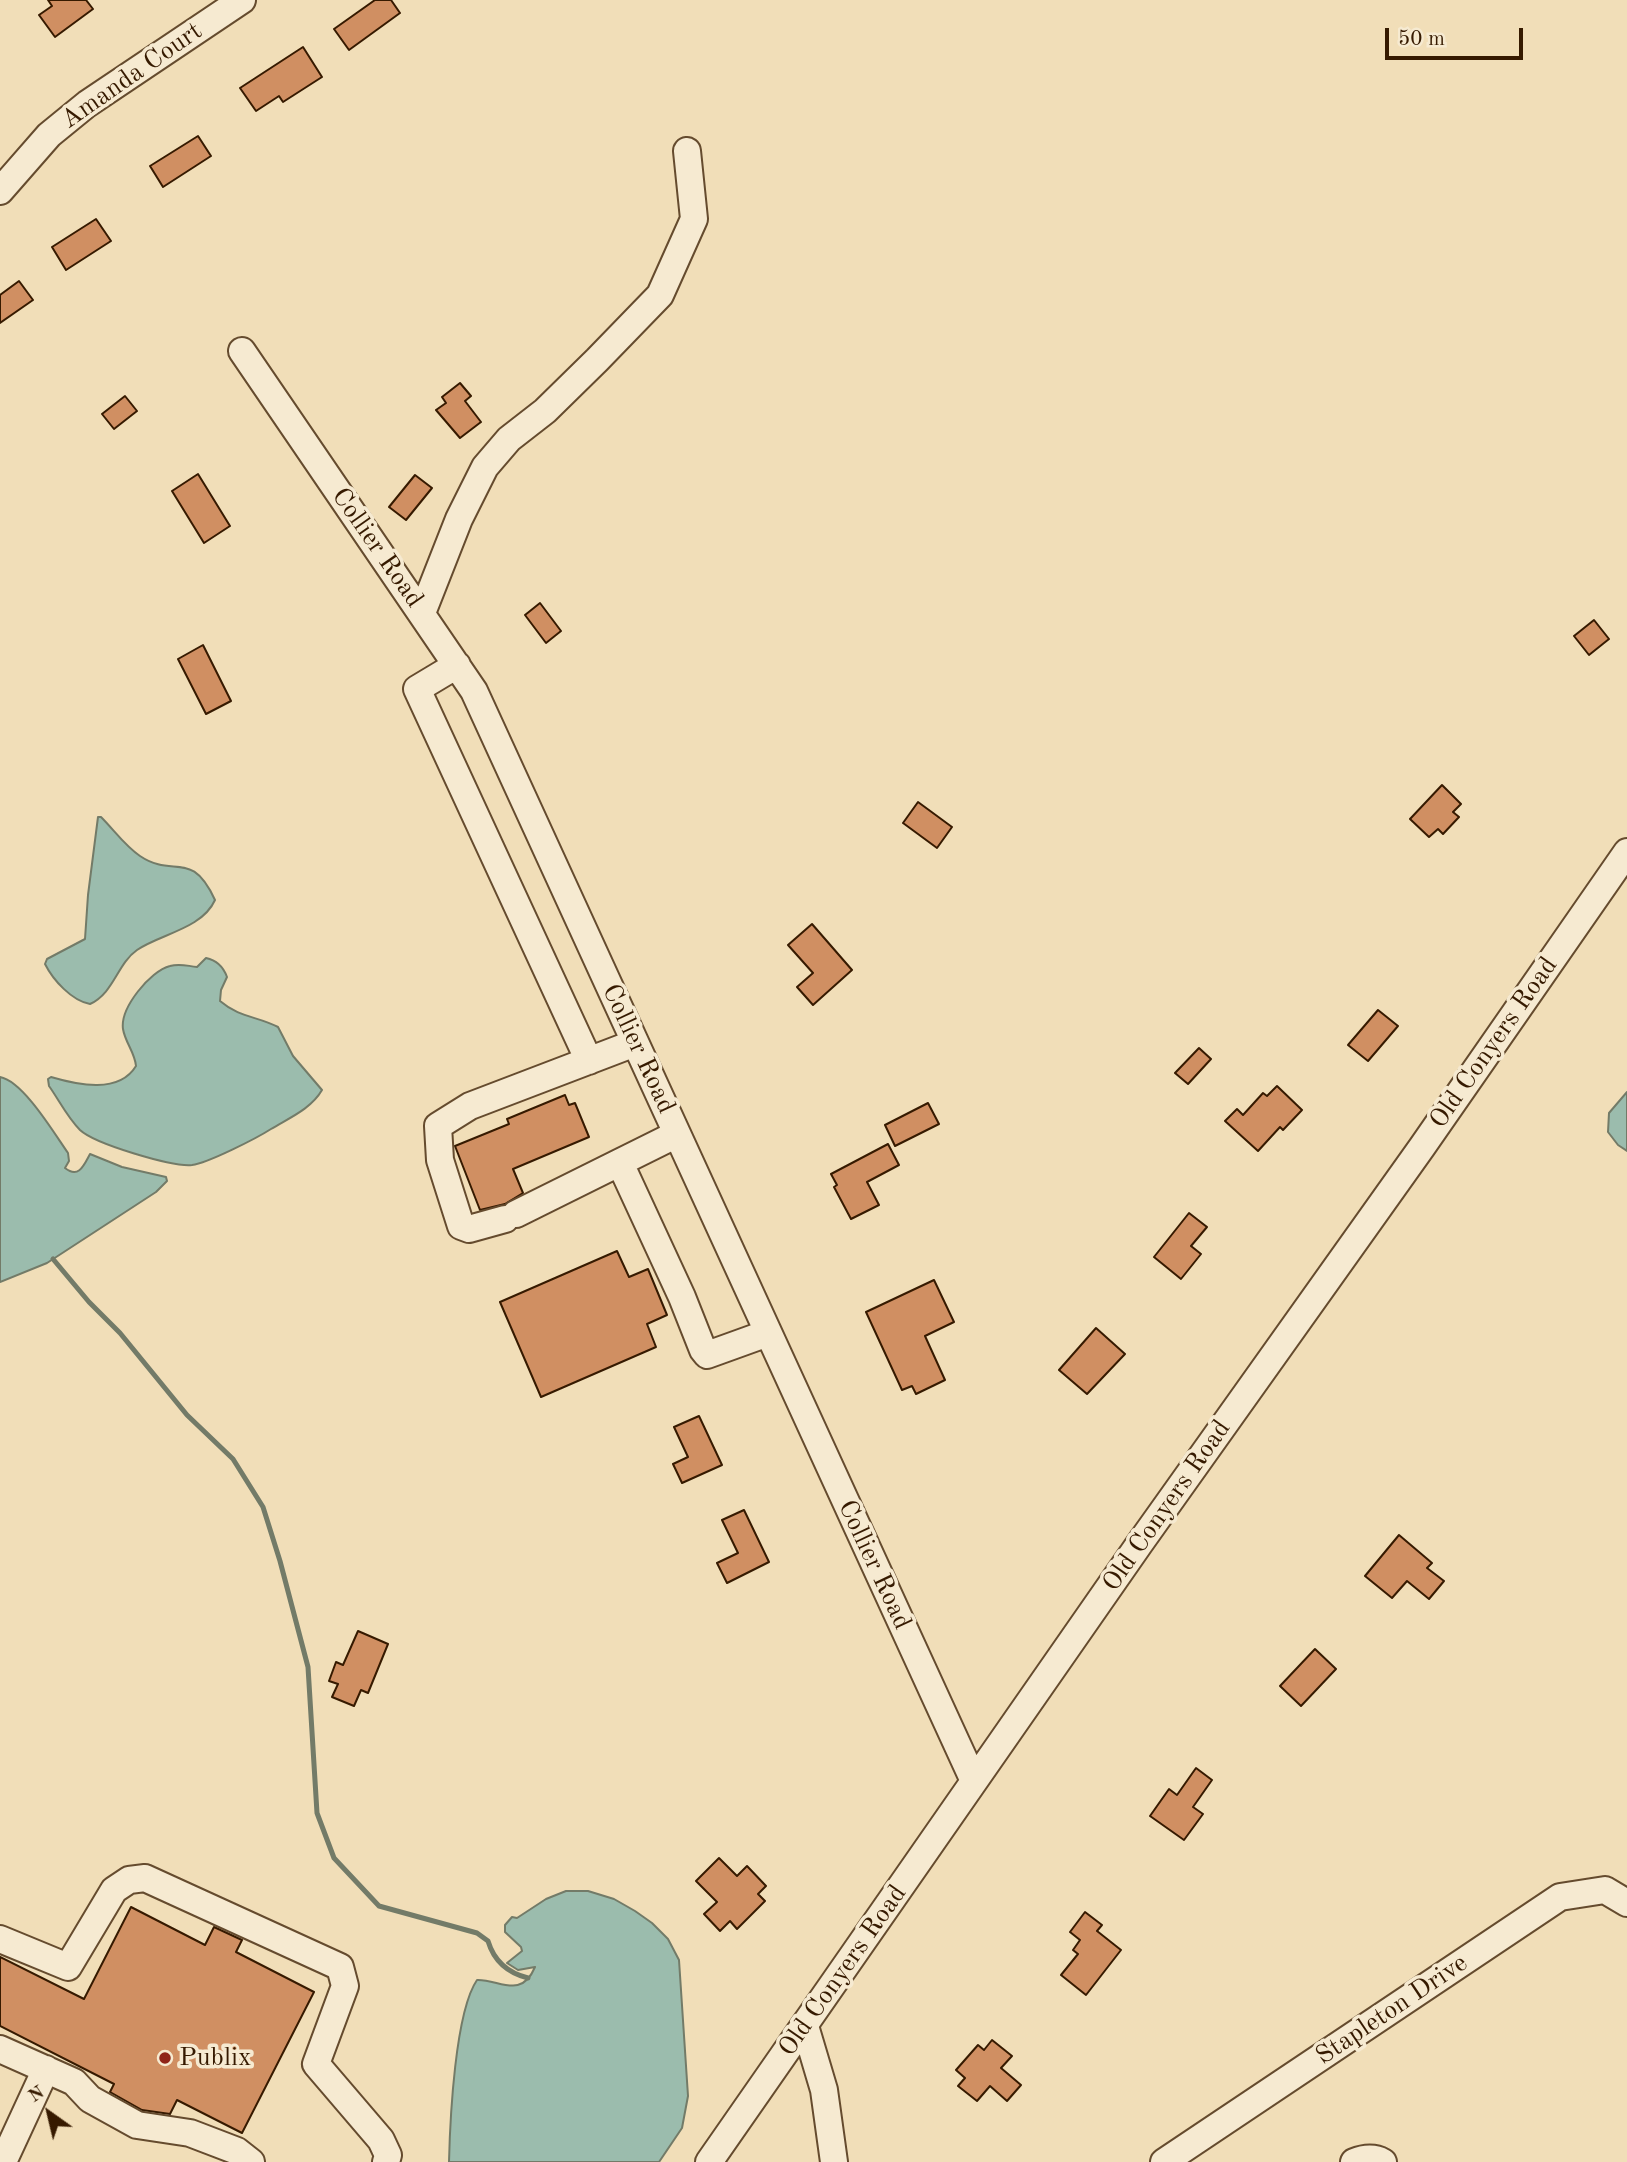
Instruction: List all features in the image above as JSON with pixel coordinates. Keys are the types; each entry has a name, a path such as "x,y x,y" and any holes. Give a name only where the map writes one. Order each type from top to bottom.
{"street":[{"name":"Amanda Court","path":"0,191 49,135 87,104 242,0"},
{"path":"422,613 454,529 485,467 509,439 545,411 660,295 694,219 687,150"},
{"name":"Collier Road","path":"242,351 474,691 974,1782"},
{"path":"457,665 417,689 589,1061"},
{"name":"Old Conyers Road","path":"709,2162 1140,1543 1422,1147 1627,852"},
{"path":"635,1043 470,1106 438,1126 440,1160 461,1226 469,1229 511,1216 677,1134"},
{"path":"620,1163 682,1297 703,1350 708,1354 768,1332"},
{"path":"0,1939 68,1967 114,1890 129,1880 145,1878 340,1967 345,1986 316,2064 381,2140 388,2155 386,2162"},
{"name":"Stapleton Drive","path":"1164,2162 1560,1897 1605,1890 1627,1903"},
{"path":"805,2026 824,2090 834,2162"},
{"path":"0,2049 75,2082 90,2099 137,2125 190,2133 237,2151 251,2162"},
{"path":"3,2162 46,2069"},
{"path":"1354,2162 1362,2159 1378,2159 1383,2162"}],"shaded area":[{"path":"98,817 140,856 163,865 190,869 198,874 215,900 201,918 137,950 105,993 90,1004 76,999 64,989 45,964 47,959 85,939"},
{"path":"206,958 219,964 227,977 221,990 220,1001 235,1011 278,1027 293,1056 322,1090 312,1103 255,1138 192,1165 134,1153 88,1136 67,1114 49,1086 48,1079 51,1077 73,1083 97,1085 119,1081 129,1075 136,1066 123,1029 123,1020 131,1001 162,969 177,965 197,967"},
{"path":"0,1077 18,1088 46,1121 68,1153 69,1161 65,1168 77,1171 90,1154 122,1167 166,1177 167,1181 156,1192 47,1263 0,1282"},
{"path":"1627,1092 1627,1151 1618,1145 1608,1132 1609,1113"},
{"path":"566,1891 588,1891 614,1899 635,1911 668,1939 679,1960 688,2096 682,2128 659,2162 449,2162 455,2067 463,2016 470,1995 477,1980 516,1985 529,1977 535,1967 518,1970 507,1963 522,1951 505,1932 505,1925 512,1917 517,1918 546,1899"}],"building":[{"path":"48,0 86,0 93,9 55,37 39,15 52,6"},
{"path":"375,0 391,0 400,13 349,50 334,29"},
{"path":"303,47 322,77 283,102 279,96 256,111 240,88"},
{"path":"198,136 211,156 163,187 150,166"},
{"path":"96,219 111,241 66,270 52,247"},
{"path":"19,281 33,300 0,323 0,295"},
{"path":"460,383 471,396 465,401 481,422 460,438 436,410 446,403 442,397"},
{"path":"125,396 137,411 114,429 102,414"},
{"path":"198,474 230,526 204,543 172,491"},
{"path":"415,475 432,488 406,520 389,507"},
{"path":"540,603 561,631 546,643 525,615"},
{"path":"1594,620 1609,639 1589,655 1574,636"},
{"path":"203,645 231,701 206,714 178,659"},
{"path":"1442,785 1461,804 1453,812 1459,817 1443,834 1438,829 1429,837 1410,819"},
{"path":"918,802 952,827 937,848 903,823"},
{"path":"812,924 852,970 813,1005 797,987 813,973 788,945"},
{"path":"1378,1010 1398,1026 1368,1061 1348,1045"},
{"path":"1199,1048 1211,1059 1188,1084 1175,1073"},
{"path":"1277,1086 1302,1110 1283,1130 1280,1127 1258,1151 1225,1121 1237,1109 1243,1115 1263,1093 1267,1096"},
{"path":"565,1095 569,1105 575,1103 589,1137 513,1169 523,1193 505,1204 480,1210 455,1146 509,1124 507,1119"},
{"path":"928,1103 939,1124 895,1146 885,1125"},
{"path":"888,1144 899,1165 867,1182 879,1205 851,1219 834,1187 837,1185 831,1174"},
{"path":"1189,1213 1207,1227 1191,1246 1201,1254 1181,1279 1154,1257"},
{"path":"617,1251 629,1277 648,1269 667,1315 647,1324 656,1347 541,1397 500,1302"},
{"path":"934,1280 954,1322 925,1336 945,1380 916,1394 912,1386 902,1390 866,1312"},
{"path":"1096,1328 1125,1354 1087,1394 1059,1370"},
{"path":"699,1416 722,1465 682,1483 673,1464 688,1457 674,1427"},
{"path":"744,1510 769,1562 727,1583 717,1563 738,1553 722,1520"},
{"path":"1399,1535 1432,1563 1427,1568 1444,1581 1429,1599 1407,1581 1392,1598 1365,1576"},
{"path":"358,1631 388,1644 368,1693 361,1690 354,1706 332,1697 338,1684 329,1681 336,1662 343,1665"},
{"path":"1315,1649 1336,1669 1301,1706 1280,1686"},
{"path":"1196,1768 1212,1780 1193,1807 1203,1814 1184,1840 1150,1816 1169,1789 1177,1795"},
{"path":"719,1858 737,1876 747,1866 766,1886 758,1894 765,1901 737,1929 730,1921 720,1931 704,1914 717,1902 696,1881"},
{"path":"131,1907 205,1945 214,1927 242,1940 236,1952 314,1992 242,2133 177,2100 170,2114 142,2110 110,2092 114,2084 0,2026 0,1957 84,1999"},
{"path":"1085,1912 1102,1925 1097,1931 1121,1950 1086,1995 1061,1975 1078,1954 1073,1950 1080,1940 1070,1932"},
{"path":"992,2040 1012,2056 1001,2068 1021,2085 1007,2101 990,2086 977,2101 958,2086 965,2078 956,2070 978,2045 984,2050"}],"waterway":[{"path":"53,1259 89,1302 120,1333 187,1415 233,1459 263,1507 308,1667 317,1813 334,1858 379,1906 477,1933 488,1941 494,1955 503,1965 528,1978"}],"place":[{"name":"Publix","path":"165,2058"}]}
